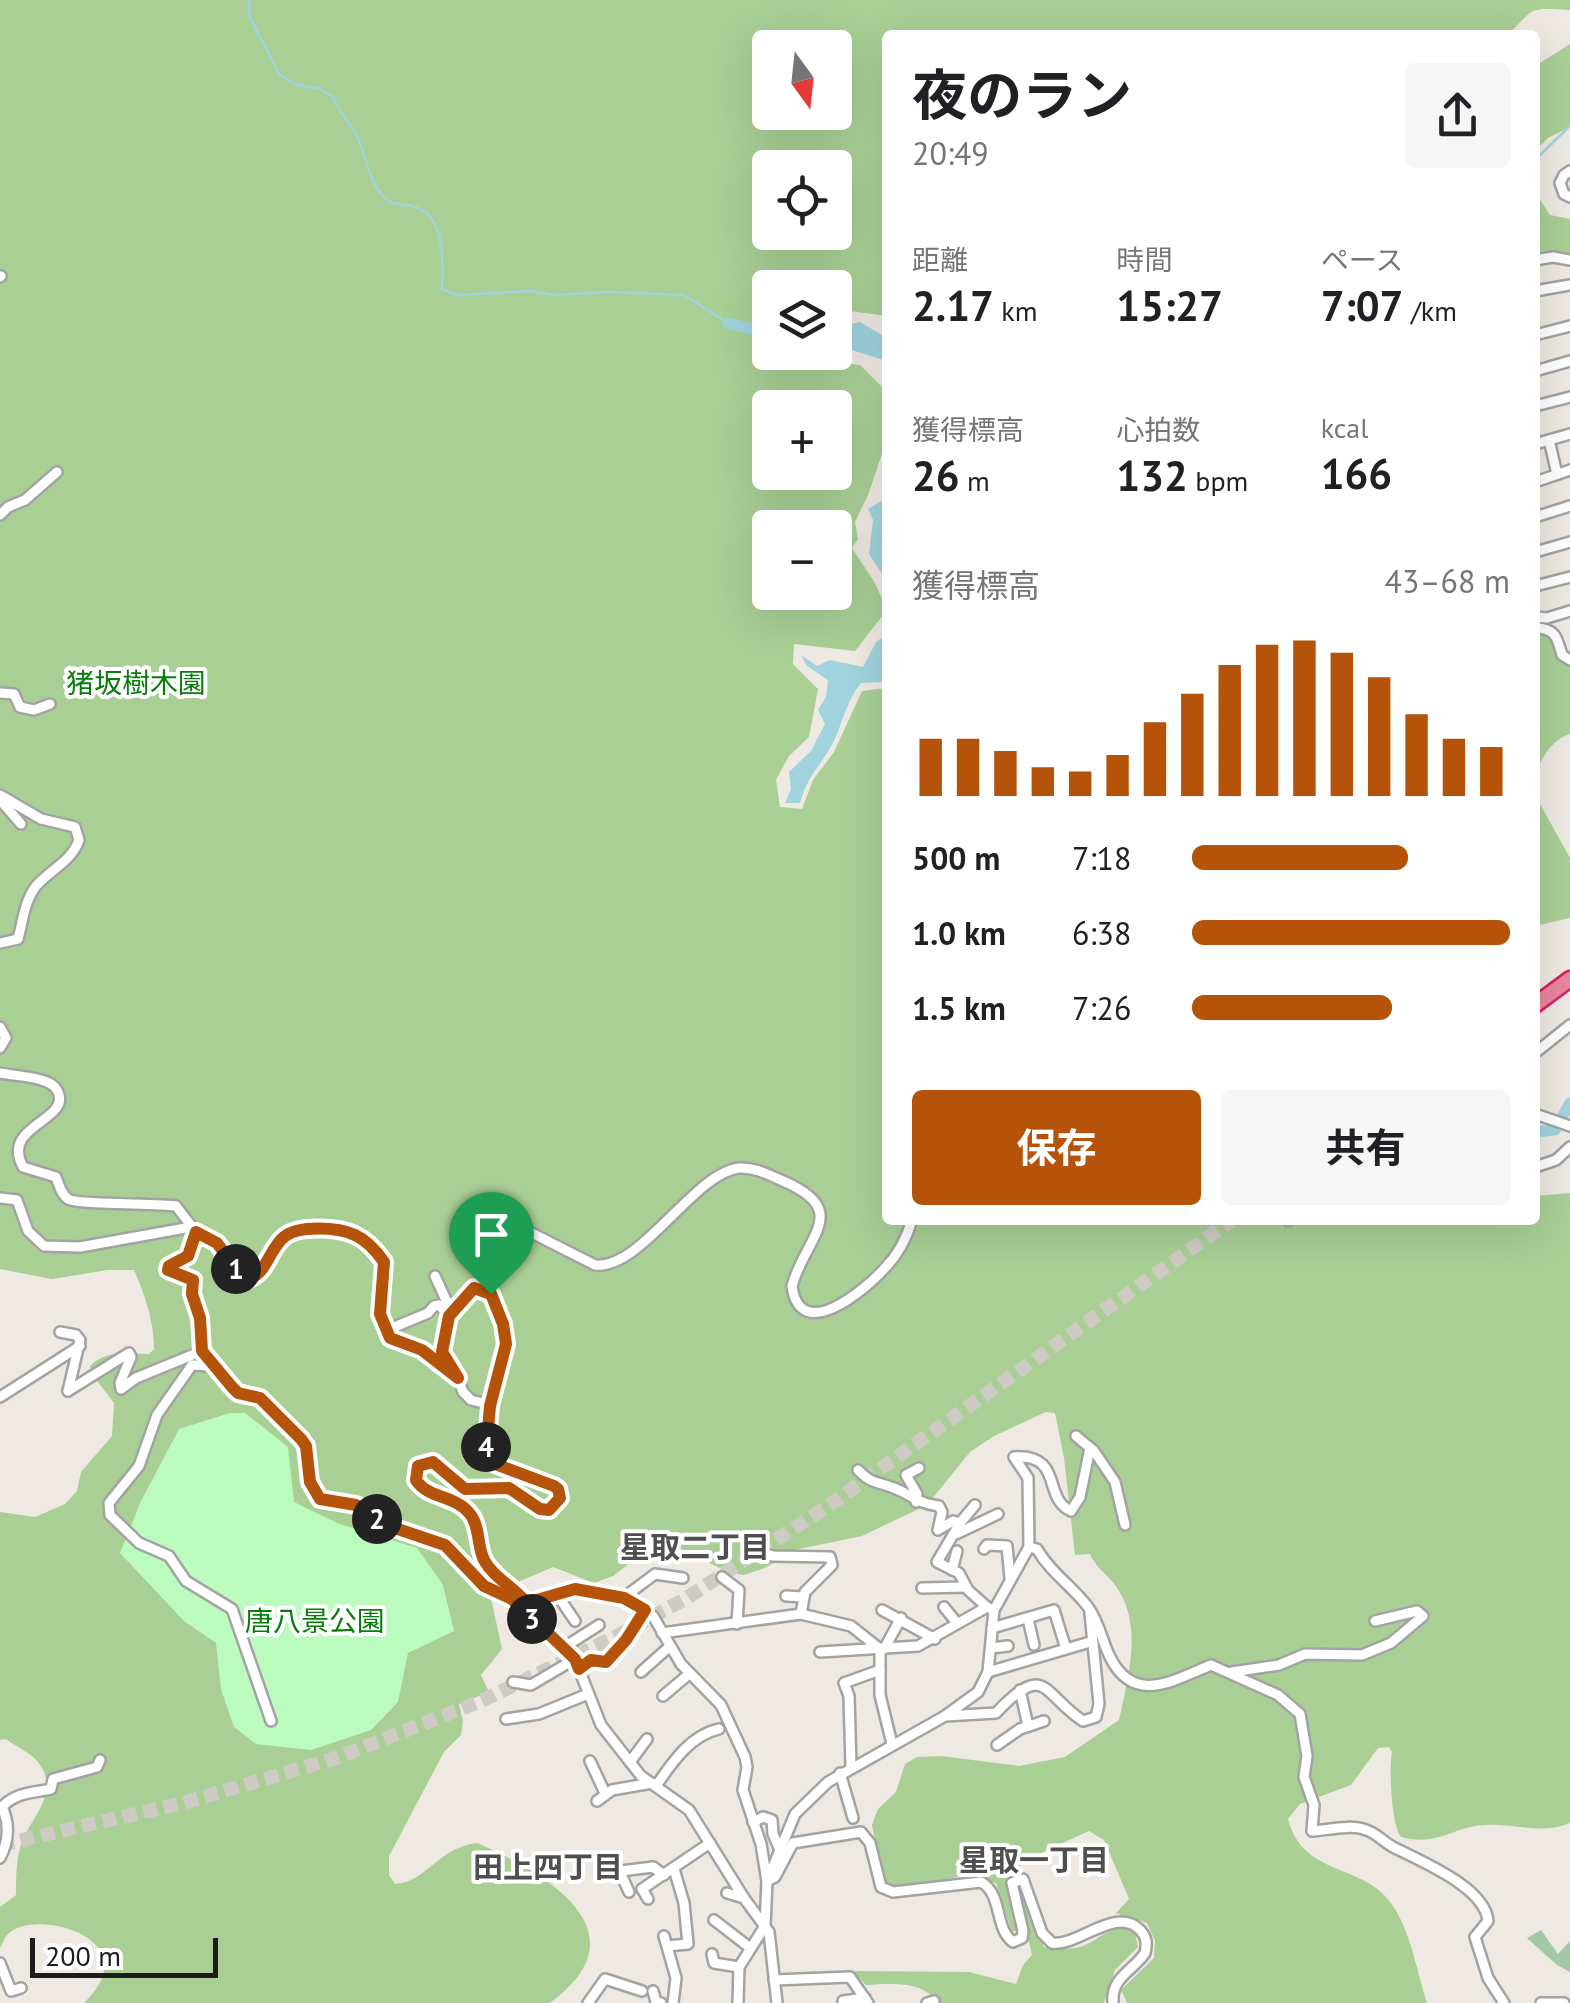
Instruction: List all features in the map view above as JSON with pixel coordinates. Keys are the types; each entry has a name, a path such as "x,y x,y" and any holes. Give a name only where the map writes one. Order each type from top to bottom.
{"highway":[{"path":"1540,1002 1570,978"}],"street":[{"path":"1570,171 1560,184 1570,196"},
{"path":"1540,259 1570,260"},
{"path":"1540,291 1570,284"},
{"path":"1540,333 1570,326"},
{"path":"1540,370 1570,362"},
{"path":"1540,405 1570,396"},
{"path":"1540,443 1570,434"},
{"path":"1549,440 1558,474"},
{"path":"1540,480 1570,470"},
{"path":"0,515 8,506 25,500 57,472"},
{"path":"1540,516 1570,506"},
{"path":"1540,551 1570,542"},
{"path":"1540,585 1570,576"},
{"path":"1540,617 1570,611"},
{"path":"1540,628 1554,632 1562,655 1570,660"},
{"path":"0,693 14,694 20,708 34,710 50,704"},
{"path":"0,797 34,815 75,827 78,835 77,846 34,890 18,939 0,943"},
{"path":"0,797 21,824"},
{"path":"34,815 74,818"},
{"path":"1540,1050 1570,1024"},
{"path":"0,1026 6,1038 0,1048"},
{"path":"0,1074 45,1081 59,1095 53,1112 34,1124 18,1144 17,1156 23,1167 52,1174 63,1193 74,1202 176,1206 194,1229 217,1243 248,1279 258,1274 279,1241 295,1230 359,1236 384,1262 380,1314 390,1338 422,1350 458,1378"},
{"path":"1540,1116 1565,1123"},
{"path":"1540,1165 1556,1160 1570,1147"},
{"path":"519,1605 524,1600 486,1564 471,1514 422,1489 415,1474 418,1466 433,1462 465,1489 509,1488 540,1509 554,1507 560,1498 558,1489 495,1464 487,1456 490,1406 506,1344 503,1324 471,1247 476,1232 488,1222 499,1220 594,1266 604,1266 625,1256 724,1172 752,1168 787,1182 819,1203 822,1221 792,1286 797,1301 813,1312 834,1310 887,1266 909,1225"},
{"path":"0,1198 17,1200 28,1231 44,1246 80,1247 194,1229"},
{"path":"194,1229 188,1256 168,1270 193,1280 202,1351 213,1367 238,1393 260,1398 301,1439 306,1446 310,1482 320,1499 356,1505 389,1526 445,1545 484,1586 519,1605 563,1648 577,1664 601,1724 630,1762 690,1810 765,1926 772,1942 776,2003"},
{"path":"436,1276 450,1314"},
{"path":"490,1406 471,1400 463,1392 442,1352 450,1314 474,1288 491,1294"},
{"path":"392,1328 428,1313 434,1306 450,1314"},
{"path":"60,1332 78,1336 80,1346 68,1391 131,1352 120,1382 121,1390 136,1378 202,1351"},
{"path":"0,1396 80,1346"},
{"path":"213,1367 204,1363 192,1365 168,1398 157,1415 138,1466 109,1503 110,1515 139,1543 169,1556 186,1581 232,1609 271,1721"},
{"path":"1076,1436 1116,1482 1125,1525"},
{"path":"820,1652 918,1646 990,1609 1029,1547 1028,1478 1014,1457 1032,1459 1049,1470 1060,1504 1071,1512 1080,1496 1090,1448"},
{"path":"916,1502 918,1494 906,1475 920,1468"},
{"path":"858,1470 870,1484 896,1488 916,1502 942,1508 938,1530 953,1521 960,1523"},
{"path":"767,1881 795,1814 840,1773 945,1716 975,1695 988,1672 990,1609 966,1587 962,1577 937,1562 975,1504"},
{"path":"953,1533 998,1514"},
{"path":"984,1548 988,1544 1007,1546 1010,1578"},
{"path":"1029,1547 1037,1549 1090,1610 1110,1658 1123,1676 1137,1685 1170,1683 1211,1665 1278,1695 1300,1714 1307,1756 1304,1777 1314,1805 1312,1831 1363,1828 1450,1876 1485,1907 1488,1920 1475,1937 1488,1978 1504,2003"},
{"path":"751,1549 773,1556 830,1558 832,1565 803,1597 800,1614"},
{"path":"952,1570 958,1552"},
{"path":"624,1598 655,1574 683,1578"},
{"path":"722,1577 740,1590 737,1624"},
{"path":"922,1588 966,1587"},
{"path":"519,1605 575,1589 624,1598 653,1616 688,1674 721,1705 745,1757 743,1790 762,1844 767,1881 765,1926 739,1967 738,2003"},
{"path":"558,1596 577,1624"},
{"path":"786,1596 803,1597"},
{"path":"944,1608 957,1623"},
{"path":"513,1682 531,1685 577,1664 610,1660 645,1610"},
{"path":"882,1610 935,1639"},
{"path":"992,1628 1054,1610 1066,1649"},
{"path":"945,1716 996,1714 1020,1690 1038,1686 1050,1689 1079,1718 1092,1720 1098,1714 1099,1704 1090,1642 1090,1610"},
{"path":"1229,1673 1279,1666 1304,1654 1352,1656 1370,1652 1390,1644 1423,1616 1417,1611 1376,1621"},
{"path":"662,1633 800,1614 851,1626 882,1649"},
{"path":"892,1744 883,1713 880,1670 882,1649 901,1618"},
{"path":"1028,1618 1034,1645"},
{"path":"563,1648 598,1625"},
{"path":"988,1672 1090,1642"},
{"path":"990,1648 1008,1646"},
{"path":"641,1672 669,1647"},
{"path":"851,1767 850,1696 844,1683 880,1670"},
{"path":"663,1696 688,1674"},
{"path":"1020,1690 1028,1727"},
{"path":"506,1718 539,1714 588,1694"},
{"path":"997,1745 1044,1720"},
{"path":"590,1762 601,1797 654,1785 691,1743 719,1729"},
{"path":"630,1762 647,1739"},
{"path":"0,1856 6,1849 3,1834 10,1826 2,1806 5,1802 28,1792 51,1789 53,1779 97,1766 100,1760"},
{"path":"840,1773 854,1818"},
{"path":"753,1822 763,1817 772,1820 780,1851"},
{"path":"767,1881 776,1877 794,1843 861,1832 870,1843 881,1887 893,1892 980,1882 992,1891 1006,1936 1013,1942 1022,1938 1023,1931 1012,1883 1023,1878 1042,1933 1052,1944 1064,1944 1118,1923 1134,1924 1144,1934 1145,1953 1116,1981 1113,2003"},
{"path":"648,1900 642,1889 710,1843"},
{"path":"629,1892 616,1872 657,1867 669,1872 684,1903 688,1944 665,1941 676,1978 673,2003"},
{"path":"728,1893 744,1898"},
{"path":"714,1920 749,1947"},
{"path":"712,1954 714,1963 739,1967"},
{"path":"0,1963 10,1991 21,1988"},
{"path":"659,1965 672,1964"},
{"path":"774,1980 850,1977 866,2000"},
{"path":"588,2003 605,1979 648,1991 658,2003"},
{"path":"844,2000 866,2000"},
{"path":"1541,2003 1564,2003"}],"green space":[{"name":"猪坂樹木園","path":"0,0 1570,0 1570,10 1533,11 1512,30 882,30 882,315 852,311 852,270 752,270 752,370 852,370 852,364 860,365 882,387 882,454 855,522 858,539 852,548 882,599 882,616 855,651 794,644 793,664 818,689 809,737 789,756 776,780 780,807 802,809 813,780 834,752 862,691 882,689 882,1225 1540,1225 1540,1196 1570,1193 1570,1823 1538,1828 1485,1825 1436,1838 1401,1837 1393,1809 1389,1747 1378,1748 1351,1785 1300,1804 1288,1819 1307,1851 1367,1882 1393,1906 1409,1940 1427,2003 1127,2003 1121,1990 1154,1958 1155,1941 1147,1923 1116,1913 1129,1899 1104,1840 1089,1831 1009,1872 1007,1884 1017,1930 1012,1932 996,1883 969,1875 896,1888 883,1882 872,1825 878,1809 896,1792 905,1764 917,1757 941,1756 1019,1766 1065,1757 1119,1720 1131,1651 1129,1616 1115,1585 1090,1554 1075,1555 1055,1413 1046,1412 970,1452 927,1505 862,1536 794,1550 765,1568 744,1575 730,1573 673,1545 639,1556 613,1576 594,1583 553,1567 490,1594 502,1649 481,1675 489,1692 459,1704 461,1735 444,1752 389,1856 389,1875 395,1884 406,1882 452,1851 477,1843 556,1888 576,1908 588,1929 589,1952 578,1977 550,2003 84,2003 101,1980 104,1961 96,1945 81,1934 40,1924 21,1927 8,1934 0,1948 0,1907 16,1895 20,1848 47,1785 35,1759 6,1739 0,1740 0,1512 35,1517 65,1504 77,1491 81,1472 112,1436 114,1403 90,1366 110,1355 149,1354 154,1349 148,1309 134,1270 52,1279 0,1269"},
{"path":"1570,44 1570,127 1540,146 1540,63"},
{"path":"1540,200 1550,215 1570,219 1570,253 1540,252"},
{"path":"1540,629 1570,652 1570,734 1546,753 1540,765"},
{"path":"1540,804 1570,858 1570,918 1540,925"},
{"name":"唐八景公園","path":"230,1413 245,1413 288,1447 294,1502 337,1523 417,1548 443,1585 454,1631 408,1653 398,1702 371,1730 311,1750 256,1744 234,1727 221,1689 216,1643 184,1621 120,1553 141,1501 179,1429"},
{"path":"1020,1890 1044,1947 1080,1947 1120,1928 1135,1933 1138,1947 1115,1970 1104,2003 939,2003 915,1987 866,1985 852,1971 969,1972 1016,1984 1023,1965 1032,1955"},
{"path":"1541,1930 1558,1954 1570,1941 1570,1972 1527,1938"}],"water":[{"path":"860,322 882,335 882,359 852,350 852,324"},
{"path":"882,501 882,574 869,554 873,520 868,509"},
{"path":"882,638 882,681 861,683 800,803 785,803 791,789 789,772 811,751 825,724 818,710 826,697 828,680 807,666 801,655 817,666 830,660 863,667"}],"waterway":[{"path":"249,0 250,18 280,75 333,97 357,136 381,194 392,203 425,212 432,220 440,242 442,289 457,295 531,291 552,295 684,295 728,323"},
{"path":"1540,155 1570,126"},
{"path":"728,323 752,329"},
{"path":"1540,1132 1555,1130 1570,1103"}],"tunnel":[{"path":"0,1845 183,1803 336,1758 481,1701 617,1636 685,1599 825,1508 1225,1225"}],"district":[{"name":"星取二丁目","path":"695,1546"},
{"name":"星取一丁目","path":"1034,1859"},
{"name":"田上四丁目","path":"548,1866"}],"route":[{"path":"491,1294 474,1288 449,1316 442,1352 458,1378 422,1350 390,1338 380,1314 384,1262 359,1236 295,1230 279,1241 258,1274 248,1279 240,1274 223,1248 196,1232 188,1256 168,1270 193,1280 202,1351 213,1367 238,1393 260,1398 306,1446 310,1482 320,1499 356,1505 402,1532 445,1545 484,1586 524,1608 530,1602 575,1589 612,1594 645,1610 606,1662 591,1660 579,1669 575,1659 528,1614 524,1608 524,1600 486,1564 471,1514 422,1489 416,1480 418,1466 433,1462 465,1489 501,1486 540,1509 549,1510 560,1498 554,1486 495,1464 486,1453 490,1406 506,1344 491,1294"}]}
